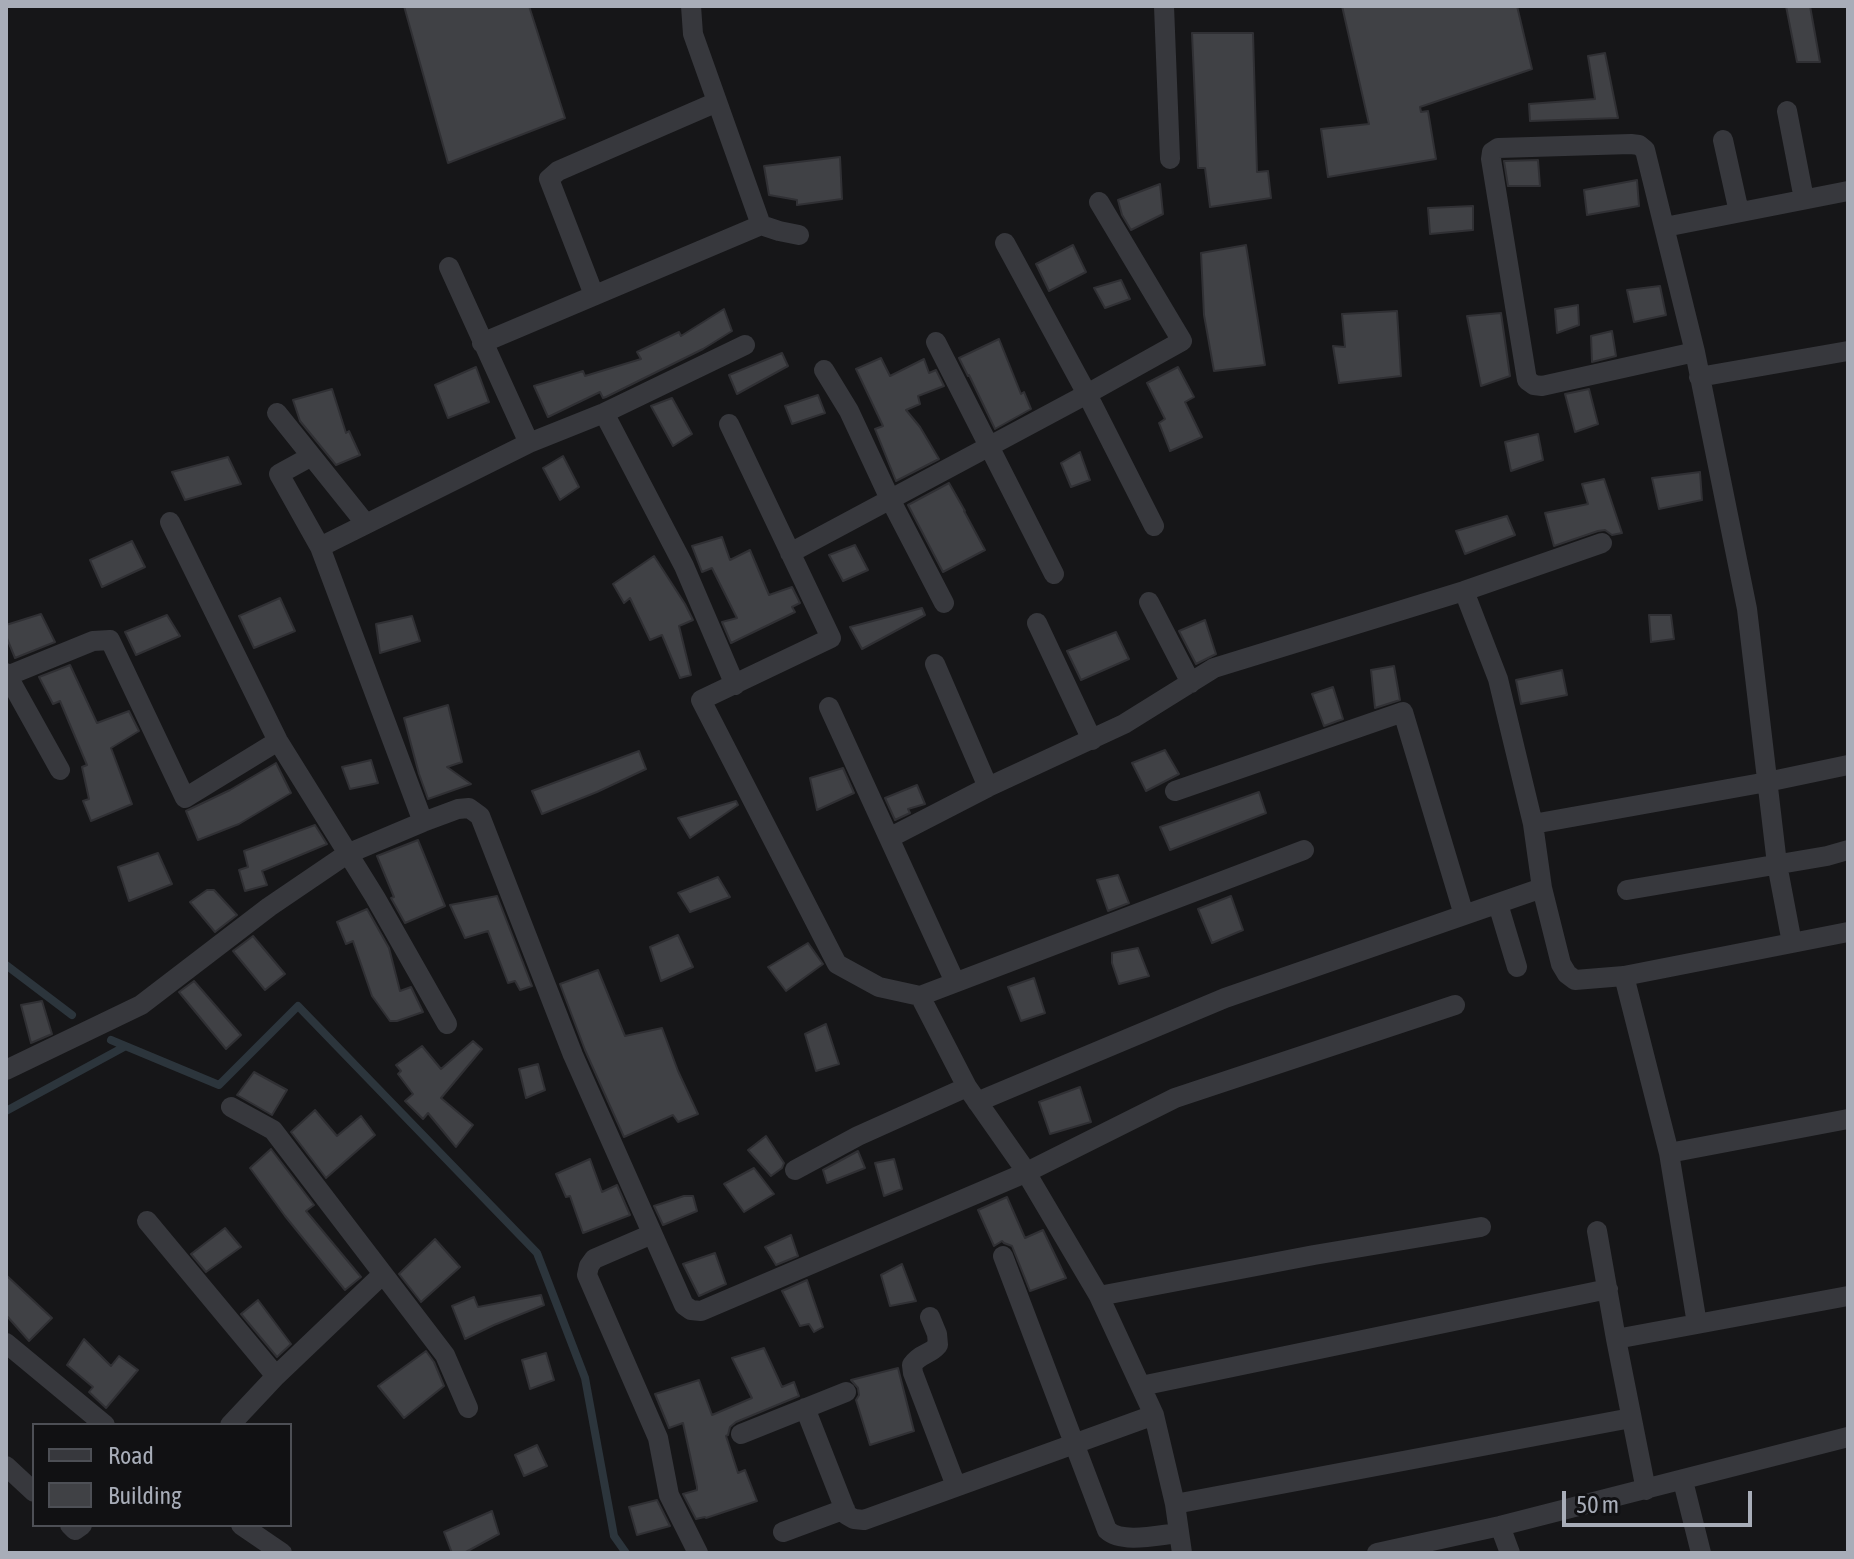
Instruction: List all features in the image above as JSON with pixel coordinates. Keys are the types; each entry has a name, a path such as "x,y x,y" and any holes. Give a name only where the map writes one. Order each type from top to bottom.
{"street":[{"path":"691,6 693,34 761,225"},
{"path":"1164,6 1170,159"},
{"path":"594,295 549,179 558,171 717,102"},
{"path":"1787,111 1804,199"},
{"path":"1723,140 1739,212"},
{"path":"1695,352 1542,386 1527,380 1492,152 1498,148 1639,145 1645,150 1695,352 1747,609 1777,864 1792,943"},
{"path":"1665,227 1848,191"},
{"path":"790,553 1182,341 1099,202"},
{"path":"482,343 761,225 799,235"},
{"path":"1005,243 1154,526"},
{"path":"449,267 529,443"},
{"path":"936,342 1054,574"},
{"path":"320,547 529,443 604,413 745,345"},
{"path":"1699,377 1848,351"},
{"path":"824,370 849,411 944,603"},
{"path":"277,413 366,524"},
{"path":"604,413 684,566 735,685"},
{"path":"729,424 831,638 701,700 837,964 879,987 920,996 1304,850"},
{"path":"310,457 279,474 320,547 423,822"},
{"path":"170,522 278,741 375,897 447,1024"},
{"path":"889,838 988,787 1124,724 1214,668 1464,591 1602,543"},
{"path":"1464,591 1498,679 1533,824 1542,888 1561,964 1567,974 1575,980 1624,976 1848,932"},
{"path":"1149,602 1191,683"},
{"path":"1037,623 1092,740"},
{"path":"60,770 7,675 93,641 110,640 185,798 278,741"},
{"path":"935,664 988,787"},
{"path":"829,707 955,982"},
{"path":"1175,791 1403,712 1464,915"},
{"path":"1533,824 1848,765"},
{"path":"6,1070 141,1005 269,907 347,854 423,822 469,808 480,816 573,1055 684,1305 701,1311 1025,1173 1175,1098 1455,1005"},
{"path":"1627,890 1848,850"},
{"path":"795,1170 858,1136 1225,998 1542,888"},
{"path":"1498,904 1517,967"},
{"path":"1624,976 1669,1153 1697,1324"},
{"path":"920,996 972,1094 1025,1173 1099,1296 1154,1415 1175,1504 1180,1543 1124,1538 1114,1536 1107,1530 1003,1256"},
{"path":"231,1107 273,1130 445,1355 468,1408"},
{"path":"1669,1153 1848,1119"},
{"path":"147,1221 276,1376"},
{"path":"1099,1296 1481,1227"},
{"path":"1597,1231 1646,1490"},
{"path":"652,1234 594,1259 587,1275 658,1438 669,1495 698,1553"},
{"path":"232,1423 276,1376 383,1274"},
{"path":"1141,1386 1608,1289"},
{"path":"1616,1339 1848,1296"},
{"path":"930,1317 938,1345 933,1351 918,1357 912,1365 913,1373 956,1486"},
{"path":"6,1343 103,1423"},
{"path":"741,1434 846,1392"},
{"path":"805,1408 847,1515 864,1520 1154,1415"},
{"path":"1175,1504 1631,1418"},
{"path":"1377,1553 1683,1481 1848,1437"},
{"path":"10,1477 32,1491"},
{"path":"1683,1481 1701,1553"},
{"path":"783,1532 845,1509"},
{"path":"1500,1526 1510,1553"},
{"path":"244,1527 282,1553"}],"building":[{"path":"404,6 529,6 565,118 448,163"},
{"path":"1342,6 1517,6 1532,69 1420,107 1421,112 1428,111 1436,159 1328,177 1321,129 1369,124"},
{"path":"1786,6 1810,6 1820,62 1797,62"},
{"path":"1192,33 1253,33 1257,172 1268,171 1271,198 1210,207 1205,168 1198,168"},
{"path":"1605,53 1618,118 1530,121 1529,104 1595,99 1588,56"},
{"path":"840,157 842,199 797,205 797,200 769,195 764,166"},
{"path":"1538,160 1540,186 1508,186 1504,161"},
{"path":"1637,180 1639,206 1587,215 1584,190"},
{"path":"1160,184 1163,214 1131,230 1118,200"},
{"path":"1473,206 1473,230 1430,234 1428,208"},
{"path":"1073,245 1086,272 1049,291 1036,264"},
{"path":"1246,245 1265,365 1214,371 1204,315 1201,253"},
{"path":"1121,280 1130,299 1105,308 1094,288"},
{"path":"1660,286 1666,315 1634,322 1627,290"},
{"path":"1578,305 1579,325 1557,333 1555,309"},
{"path":"724,309 732,331 703,349 606,397 603,398 600,392 548,417 534,386 583,371 585,376 641,359 637,352 679,332 681,336"},
{"path":"1397,311 1401,376 1339,383 1333,346 1345,347 1342,314"},
{"path":"1501,313 1510,376 1481,386 1467,316"},
{"path":"1612,331 1616,356 1592,362 1591,336"},
{"path":"999,339 1021,394 1024,392 1031,409 995,429 959,358"},
{"path":"782,353 788,366 737,394 729,375"},
{"path":"881,358 890,376 924,359 929,373 936,370 944,386 918,396 920,404 906,410 939,459 896,481 875,429 883,426 856,369"},
{"path":"476,367 489,402 448,418 435,385"},
{"path":"1178,367 1194,397 1185,402 1202,437 1170,451 1159,423 1165,419 1147,383"},
{"path":"332,389 346,433 349,431 360,455 336,465 300,421 293,400"},
{"path":"1589,389 1598,424 1575,432 1565,394"},
{"path":"818,395 825,413 792,424 785,406"},
{"path":"672,398 692,434 673,446 651,406"},
{"path":"1538,434 1543,460 1511,471 1505,442"},
{"path":"1080,452 1090,480 1071,487 1061,463"},
{"path":"563,456 579,487 560,500 543,468"},
{"path":"228,457 241,484 185,500 172,472"},
{"path":"1700,472 1702,500 1659,509 1652,478"},
{"path":"1604,479 1622,533 1612,535 1605,530 1598,531 1554,546 1545,513 1588,504 1582,484"},
{"path":"949,483 985,550 943,572 908,505"},
{"path":"1507,516 1515,535 1465,554 1456,531"},
{"path":"722,537 730,560 750,550 769,595 792,587 800,603 792,607 795,612 731,643 722,622 737,618 712,568 702,572 692,546"},
{"path":"132,541 145,567 102,587 90,560"},
{"path":"855,545 868,570 843,581 829,555"},
{"path":"654,556 693,620 679,626 691,675 680,678 662,635 650,640 630,598 624,603 613,584"},
{"path":"280,598 295,631 254,648 239,616"},
{"path":"922,608 925,615 862,649 850,627"},
{"path":"41,614 55,642 15,658 6,636 6,625"},
{"path":"167,615 180,636 136,655 125,632"},
{"path":"1649,615 1671,615 1674,639 1651,642"},
{"path":"412,616 420,641 380,653 376,624"},
{"path":"1205,620 1216,654 1196,664 1179,631"},
{"path":"1116,632 1129,659 1081,680 1067,651"},
{"path":"70,665 97,723 129,711 139,731 111,748 132,804 91,821 83,801 89,799 82,767 87,765 60,701 53,704 39,677"},
{"path":"1394,666 1400,700 1375,708 1371,670"},
{"path":"1562,670 1567,695 1521,704 1516,680"},
{"path":"1333,687 1343,719 1324,726 1312,694"},
{"path":"448,705 462,762 447,767 471,784 428,799 404,718"},
{"path":"1165,750 1179,774 1146,791 1132,763"},
{"path":"639,751 646,769 542,814 532,791"},
{"path":"371,760 378,783 350,789 342,767"},
{"path":"276,763 291,793 239,824 198,840 186,811"},
{"path":"843,768 854,793 817,810 810,778"},
{"path":"917,785 925,804 908,809 910,813 895,820 885,798"},
{"path":"1259,792 1266,813 1170,850 1160,827"},
{"path":"736,801 738,805 690,838 678,818"},
{"path":"315,825 327,844 262,871 267,885 245,891 239,870 248,867 244,851"},
{"path":"418,840 445,906 405,923 391,898 394,897 377,856"},
{"path":"158,853 172,884 129,901 118,867"},
{"path":"1118,875 1129,903 1108,911 1097,880"},
{"path":"718,877 730,897 690,912 678,893"},
{"path":"207,890 214,890 237,915 215,932 190,902"},
{"path":"497,896 532,986 520,990 515,981 508,983 488,931 465,938 450,905"},
{"path":"1231,896 1243,930 1212,943 1198,909"},
{"path":"367,909 389,948 400,991 411,987 423,1012 390,1021 372,996 353,941 346,944 337,922"},
{"path":"678,935 693,967 661,981 650,947"},
{"path":"253,936 285,974 265,990 233,951"},
{"path":"808,943 823,964 786,991 768,967"},
{"path":"1138,948 1149,976 1119,984 1112,953"},
{"path":"598,970 625,1036 662,1028 698,1114 678,1122 673,1115 624,1137 585,1050 560,984"},
{"path":"1034,978 1045,1013 1021,1021 1008,987"},
{"path":"194,981 241,1035 226,1049 179,992"},
{"path":"42,1001 52,1034 31,1043 21,1005"},
{"path":"826,1024 839,1064 816,1071 805,1034"},
{"path":"473,1041 482,1049 441,1098 473,1125 456,1147 428,1113 423,1119 405,1101 413,1094 398,1074 401,1071 396,1065 422,1046 441,1069"},
{"path":"538,1064 545,1090 526,1098 519,1069"},
{"path":"254,1072 287,1090 272,1115 237,1095"},
{"path":"1080,1087 1091,1122 1050,1134 1039,1102"},
{"path":"315,1110 337,1136 361,1116 375,1135 326,1178 291,1132"},
{"path":"766,1136 784,1163 771,1176 748,1150"},
{"path":"271,1149 314,1205 306,1211 361,1277 345,1290 250,1168"},
{"path":"858,1151 865,1168 827,1183 823,1170"},
{"path":"590,1159 602,1192 617,1185 630,1215 583,1233 570,1196 566,1197 556,1174"},
{"path":"894,1159 902,1189 884,1196 875,1163"},
{"path":"754,1168 774,1194 744,1212 724,1184"},
{"path":"693,1196 697,1211 663,1225 654,1206"},
{"path":"1007,1197 1025,1238 1043,1230 1066,1278 1030,1291 1012,1246 1002,1241 994,1246 978,1210"},
{"path":"225,1228 241,1247 206,1272 191,1254"},
{"path":"791,1235 798,1256 776,1265 765,1247"},
{"path":"435,1239 460,1267 421,1302 399,1274"},
{"path":"715,1253 726,1284 699,1296 683,1264"},
{"path":"902,1264 916,1301 890,1306 881,1275"},
{"path":"6,1275 52,1318 29,1341 6,1315"},
{"path":"807,1280 823,1327 814,1332 809,1324 800,1326 782,1291"},
{"path":"541,1295 544,1305 465,1339 452,1306 474,1297 478,1307"},
{"path":"258,1300 291,1344 277,1357 241,1314"},
{"path":"84,1339 111,1366 119,1356 138,1370 106,1408 89,1392 93,1387 67,1365"},
{"path":"764,1348 782,1387 794,1382 799,1396 736,1422 726,1436 738,1473 745,1470 757,1501 696,1519 683,1494 697,1490 697,1487 683,1423 669,1428 655,1394 699,1380 712,1415 752,1398 732,1358"},
{"path":"426,1351 444,1386 404,1418 378,1386"},
{"path":"546,1353 554,1380 530,1389 522,1360"},
{"path":"898,1368 914,1431 870,1445 856,1400 858,1388 851,1380"},
{"path":"537,1445 547,1466 524,1476 515,1455"},
{"path":"657,1500 670,1526 637,1535 629,1507"},
{"path":"492,1511 499,1534 464,1553 452,1553 444,1532"}],"waterway":[{"path":"6,965 72,1015"},
{"path":"111,1040 219,1085 298,1006 537,1253 585,1378 614,1536 626,1553"},
{"path":"6,1111 124,1047"}]}
